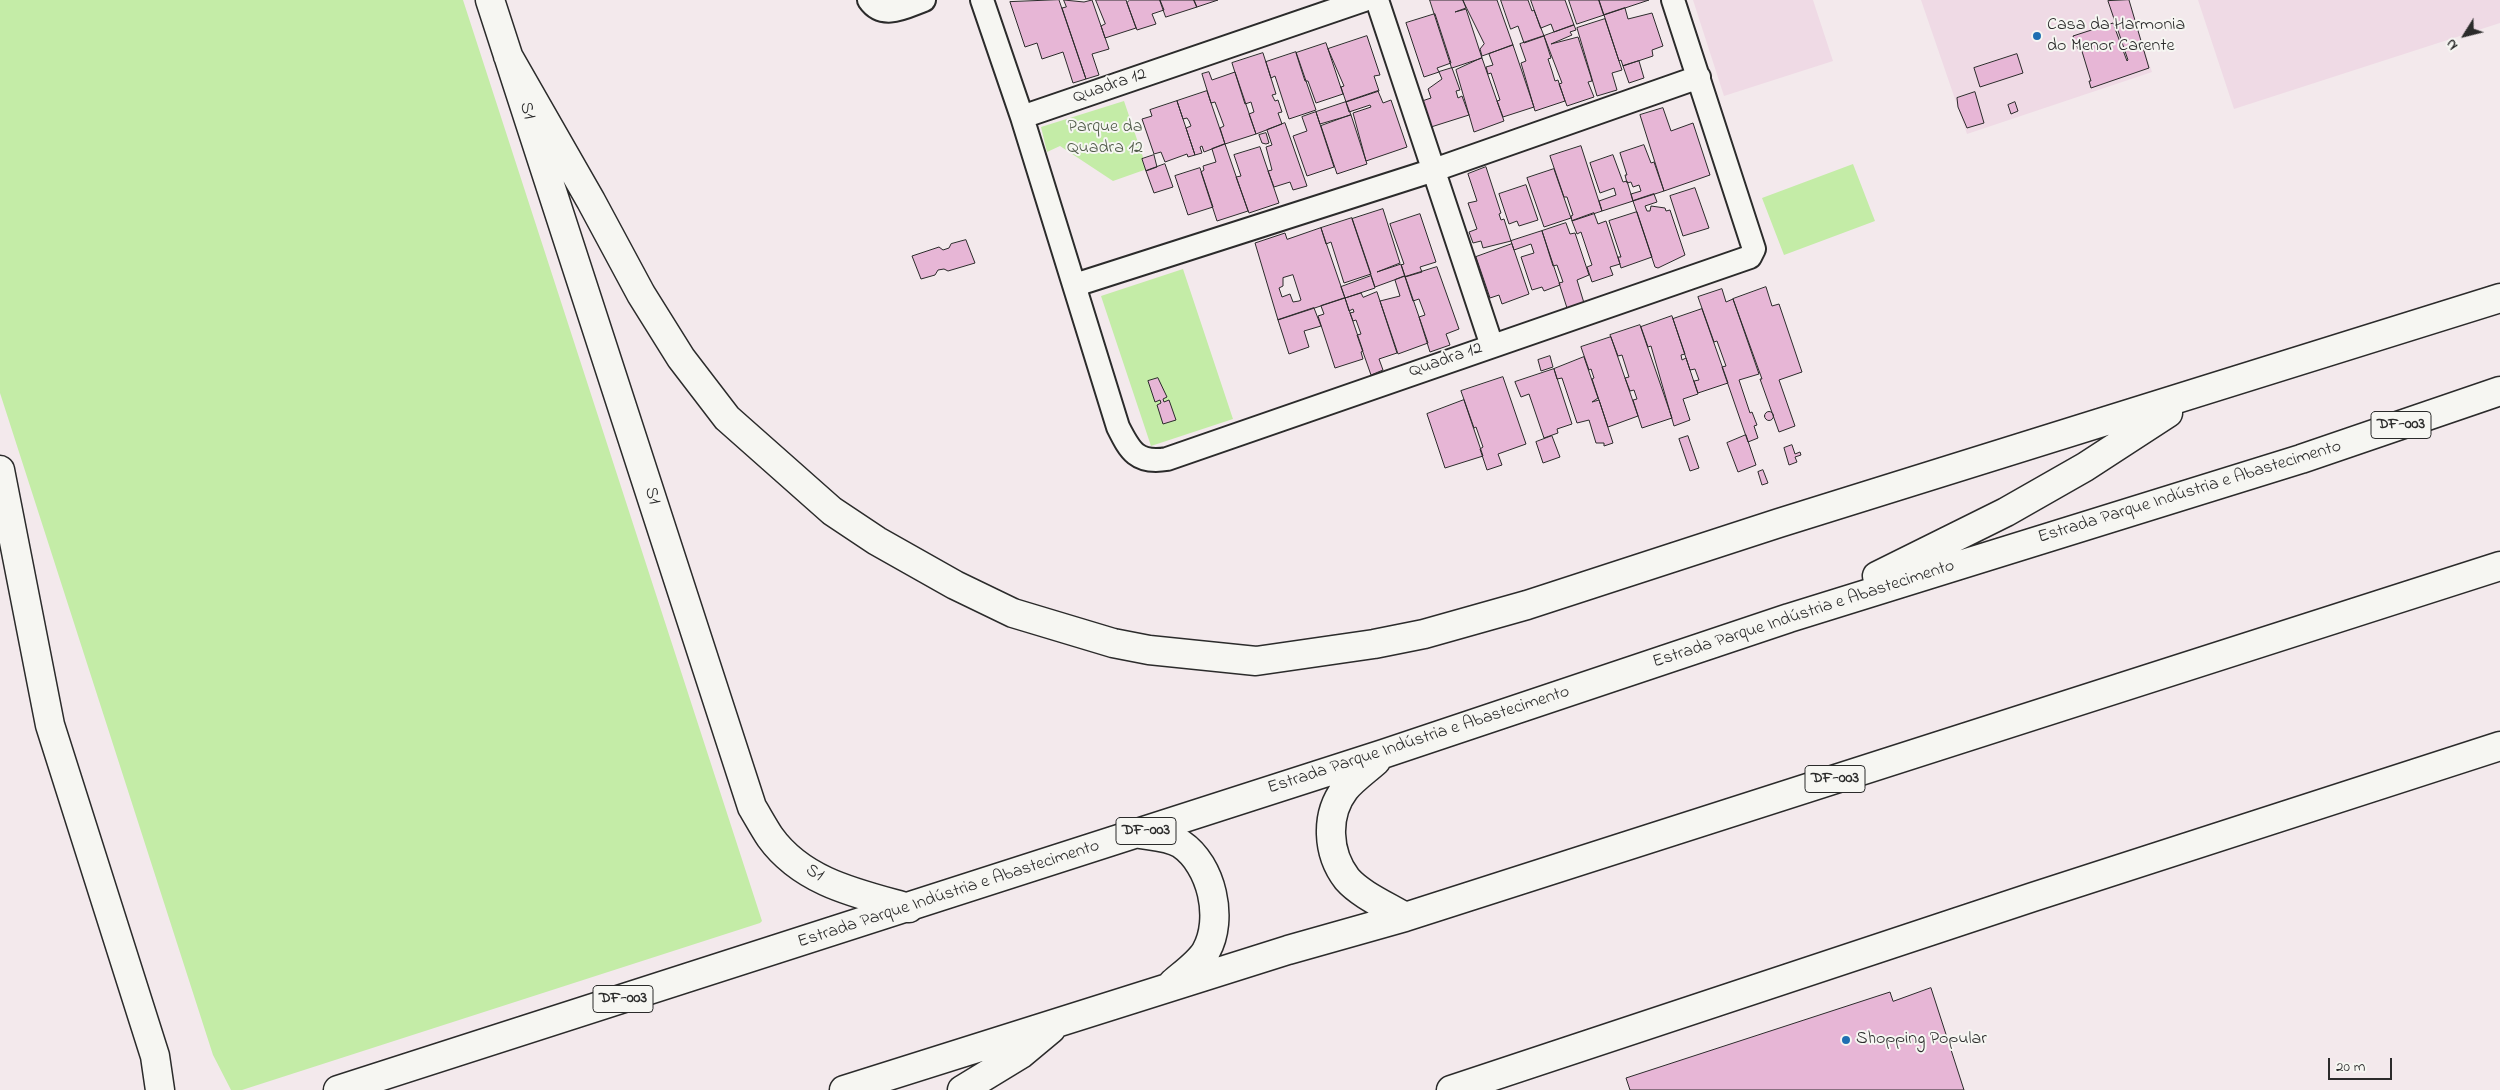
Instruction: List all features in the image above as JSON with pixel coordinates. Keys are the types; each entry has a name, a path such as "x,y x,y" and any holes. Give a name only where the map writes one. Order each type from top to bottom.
{"highway":[{"name":"S1","path":"490,0 752,807 771,838 788,857 810,874 840,888 909,908"},
{"path":"508,56 591,201 641,294 682,358 727,418 832,510 877,541 955,585 1013,613 1112,643 1148,650 1256,661 1374,644 1424,634 1527,604 1779,523 2500,298"},
{"name":"Estrada Parque Indústria e Abastecimento","path":"338,1090 909,908 1383,754 1789,618 2306,457 2500,392"},
{"path":"1789,618 2006,512 2085,467 2197,394"},
{"path":"0,470 50,725 155,1056 160,1090"},
{"name":"DF-003","path":"844,1090 1288,950 1405,917 2500,566"},
{"path":"1451,1090 2032,897 2500,746"},
{"path":"1383,754 1346,789 1337,803 1330,825 1331,838 1339,864 1348,879 1360,890 1405,917"},
{"path":"1139,833 1180,844 1197,860 1206,878 1213,901 1215,920 1212,936 1205,953 1168,988"},
{"path":"962,1090 1021,1054 1063,1020"}],"street":[{"path":"869,0 878,9 886,12 924,0"},
{"path":"982,0 1022,117"},
{"name":"Quadra 12","path":"1364,0 1022,117 1118,427 1130,451 1141,458 1154,461 1167,459 1750,258 1754,249 1673,0"},
{"path":"1377,0 1492,346"},
{"path":"1075,285 1434,170 1698,77"}],"shaded area":[{"path":"1693,0 1813,0 1833,61 1724,96"},
{"name":"Casa da Harmonia do Menor Carente","path":"1921,0 2128,0 2152,72 1967,134"},
{"path":"2198,0 2500,0 2500,23 2234,109"}],"green space":[{"path":"0,0 463,0 762,921 760,923 242,1090 231,1090 213,1055 0,393"},
{"name":"Parque da Quadra 12","path":"1124,101 1147,169 1113,181 1060,146 1047,152 1041,127"},
{"path":"1853,164 1875,221 1784,255 1762,198"},
{"path":"1183,269 1233,419 1151,446 1101,296"}],"building":[{"path":"1059,0 1086,79 1073,83 1063,52 1042,59 1037,43 1025,47 1010,2"},
{"path":"1064,0 1084,2 1092,0 1109,49 1092,54 1099,75 1086,79 1062,8 1066,7"},
{"path":"1096,0 1126,0 1136,28 1105,38 1101,26 1105,24"},
{"path":"1130,0 1160,0 1164,10 1152,14 1156,24 1137,30 1127,3"},
{"path":"1160,0 1194,0 1197,7 1166,17"},
{"path":"1194,0 1218,0 1197,7"},
{"path":"1430,0 1463,0 1466,8 1455,12 1466,9 1482,58 1452,68"},
{"path":"1463,0 1497,0 1513,45 1482,56 1480,49 1484,44"},
{"path":"1501,0 1528,0 1544,36 1524,43 1518,26 1511,29"},
{"path":"1531,0 1565,0 1574,25 1554,32 1551,24 1541,28"},
{"path":"1569,0 1599,0 1604,15 1577,24"},
{"path":"1599,0 1649,0 1604,15"},
{"path":"2129,0 2149,68 2091,88 2089,81 2091,81 2081,48 2078,49 2073,36 2113,23 2127,61 2108,1"},
{"path":"1625,8 1628,19 1652,13 1663,46 1652,50 1653,56 1623,66 1621,60 1619,61 1604,15"},
{"path":"1435,14 1451,63 1437,68 1439,72 1424,77 1406,23"},
{"path":"1605,19 1622,70 1612,73 1617,90 1597,96 1577,28"},
{"path":"1574,25 1576,30 1570,32 1572,35 1551,44 1578,37 1591,77 1592,81 1588,82 1594,97 1567,106 1559,84 1562,83 1544,36"},
{"path":"1367,36 1380,75 1374,76 1379,91 1346,102 1341,87 1344,86 1328,49"},
{"path":"1544,36 1551,58 1548,59 1555,81 1558,80 1565,101 1535,111 1521,63 1526,61 1520,44"},
{"path":"1326,43 1343,94 1316,103 1308,81 1305,81 1296,53"},
{"path":"1513,45 1534,107 1503,117 1497,101 1500,100 1491,73 1488,74 1486,67 1493,65 1489,54"},
{"path":"1296,52 1316,110 1289,119 1275,76 1271,78 1266,62"},
{"path":"1263,53 1276,94 1272,95 1275,101 1278,100 1282,112 1278,113 1282,124 1256,134 1249,114 1254,112 1251,102 1245,104 1232,63"},
{"path":"2017,54 2023,73 1980,87 1974,68"},
{"path":"1482,58 1504,121 1474,132 1456,70"},
{"path":"1639,61 1644,78 1629,83 1623,66"},
{"path":"1452,68 1460,90 1456,91 1458,98 1462,96 1469,115 1431,127 1422,101 1431,98 1428,89 1442,79 1439,72"},
{"path":"1209,72 1212,80 1235,72 1256,134 1225,144 1220,128 1224,126 1215,102 1211,103 1202,74"},
{"path":"1207,91 1225,144 1204,152 1202,146 1200,147 1202,153 1195,155 1186,128 1191,126 1187,118 1183,119 1177,101"},
{"path":"1378,91 1383,103 1391,100 1407,147 1366,161 1353,113 1371,107 1370,105 1349,112 1346,102"},
{"path":"1975,92 1984,123 1967,128 1958,107 1957,98"},
{"path":"1177,101 1195,155 1188,157 1187,154 1165,162 1161,152 1154,154 1142,119 1152,116 1150,110"},
{"path":"1346,102 1351,115 1320,124 1316,112"},
{"path":"2015,102 2018,111 2011,114 2008,105"},
{"path":"1663,108 1671,131 1693,123 1710,175 1664,191 1640,115"},
{"path":"1316,112 1334,167 1307,176 1293,136 1307,131 1302,117"},
{"path":"1351,115 1367,164 1337,174 1321,126"},
{"path":"1285,123 1307,186 1293,190 1290,182 1274,187 1268,171 1272,170 1266,147 1272,145 1267,130"},
{"path":"1266,133 1269,143 1266,144 1262,143 1259,135"},
{"path":"1225,144 1248,211 1217,221 1201,172 1204,170 1203,166 1216,162 1212,149"},
{"path":"1644,145 1651,163 1654,162 1664,191 1633,201 1631,194 1641,191 1639,185 1633,187 1631,182 1627,183 1625,175 1627,175 1620,153"},
{"path":"1581,146 1602,211 1572,221 1571,216 1573,215 1567,197 1564,197 1550,156"},
{"path":"1260,147 1279,203 1249,213 1236,177 1241,176 1234,155"},
{"path":"1154,155 1157,167 1146,171 1142,159"},
{"path":"1613,155 1623,182 1627,181 1633,201 1602,211 1599,201 1616,195 1614,188 1600,193 1590,163"},
{"path":"1165,164 1173,187 1154,193 1146,171"},
{"path":"1486,167 1501,213 1499,214 1501,220 1504,219 1511,241 1483,248 1481,241 1473,243 1469,232 1477,229 1468,203 1477,201 1468,174"},
{"path":"1200,168 1213,207 1188,215 1175,176"},
{"path":"1554,169 1571,218 1544,227 1527,178"},
{"path":"1526,185 1538,220 1519,226 1517,221 1509,224 1499,194"},
{"path":"1695,188 1709,228 1683,236 1670,196"},
{"path":"1654,194 1657,202 1645,206 1647,211 1650,211 1651,206 1665,208 1666,211 1670,210 1685,255 1658,268 1655,267 1633,201"},
{"path":"1383,209 1400,263 1377,272 1401,264 1405,276 1375,287 1352,219"},
{"path":"1637,212 1652,257 1621,268 1618,257 1621,257 1609,221"},
{"path":"1594,213 1598,224 1606,221 1620,264 1610,267 1613,275 1592,282 1587,267 1592,265 1581,232 1577,234 1572,221"},
{"path":"1420,214 1436,262 1420,267 1422,272 1405,277 1401,265 1404,264 1390,224"},
{"path":"1352,218 1371,274 1344,283 1331,242 1326,244 1321,228"},
{"path":"1566,223 1570,234 1575,233 1589,275 1577,280 1584,303 1567,308 1559,283 1563,282 1557,265 1553,266 1542,231"},
{"path":"1321,228 1345,298 1278,320 1255,243 1285,233 1287,239","holes":["1293,275 1301,300 1293,302 1290,294 1282,297 1279,288 1283,286 1283,278"]},
{"path":"1542,231 1560,285 1544,291 1542,287 1532,290 1521,257 1534,253 1531,244 1514,250 1511,241"},
{"path":"966,240 975,263 948,271 944,269 938,270 935,275 921,279 912,256 939,247 943,250 949,248 951,244"},
{"path":"1512,244 1529,294 1502,304 1499,295 1490,298 1476,257"},
{"path":"1437,267 1459,329 1446,334 1450,345 1430,352 1419,317 1425,315 1419,299 1413,301 1405,277"},
{"path":"1371,276 1375,288 1345,298 1341,287"},
{"path":"1405,276 1428,343 1398,354 1380,301 1400,296 1395,280"},
{"path":"1766,287 1772,306 1779,304 1802,372 1779,380 1795,426 1779,432 1733,299"},
{"path":"1722,289 1726,302 1733,299 1759,374 1739,380 1750,413 1752,412 1757,425 1754,426 1758,438 1748,442 1722,367 1726,366 1717,341 1714,342 1698,297"},
{"path":"1377,292 1397,353 1379,359 1383,370 1371,375 1357,335 1361,334 1356,320 1353,321 1350,313 1354,312 1353,309 1349,311 1345,298 1361,293 1363,297"},
{"path":"1345,298 1363,351 1361,352 1363,359 1335,368 1318,316 1324,314 1321,306"},
{"path":"1314,308 1321,326 1304,331 1309,347 1289,354 1278,320"},
{"path":"1702,309 1728,383 1698,393 1694,381 1699,380 1695,369 1690,370 1673,319"},
{"path":"1672,316 1685,354 1681,355 1682,360 1686,358 1698,394 1683,399 1690,420 1674,426 1651,346 1648,347 1641,327"},
{"path":"1640,325 1672,418 1642,428 1633,400 1637,399 1634,390 1630,391 1625,378 1629,377 1622,355 1618,356 1610,335"},
{"path":"1611,337 1638,416 1608,427 1592,379 1594,378 1591,369 1589,370 1581,347"},
{"path":"1550,356 1553,367 1541,371 1538,360"},
{"path":"1584,357 1598,398 1592,402 1599,400 1613,443 1604,446 1604,443 1596,443 1589,420 1577,423 1562,378 1557,379 1554,369"},
{"path":"1554,369 1572,424 1557,429 1558,433 1544,438 1529,394 1521,397 1515,382"},
{"path":"1503,377 1526,444 1498,454 1502,465 1487,470 1480,449 1483,447 1461,391"},
{"path":"1158,378 1167,397 1163,399 1164,402 1169,400 1176,420 1163,424 1157,405 1161,403 1160,400 1155,402 1148,381"},
{"path":"1464,400 1483,456 1445,468 1427,414"},
{"path":"1769,411 1774,416 1769,421 1764,416"},
{"path":"1746,435 1756,465 1738,472 1727,443"},
{"path":"1552,436 1560,457 1543,463 1536,442"},
{"path":"1688,436 1699,468 1690,471 1679,439"},
{"path":"1792,445 1795,454 1800,452 1801,455 1795,457 1797,462 1789,465 1784,448"},
{"path":"1763,470 1768,483 1762,485 1758,472"},
{"name":"Shopping Popular","path":"1931,988 1964,1090 1630,1090 1626,1078 1890,992 1893,1001"}],"place":[{"name":"Casa da Harmonia do Menor Carente","path":"2037,36"},
{"name":"Shopping Popular","path":"1846,1040"}]}
